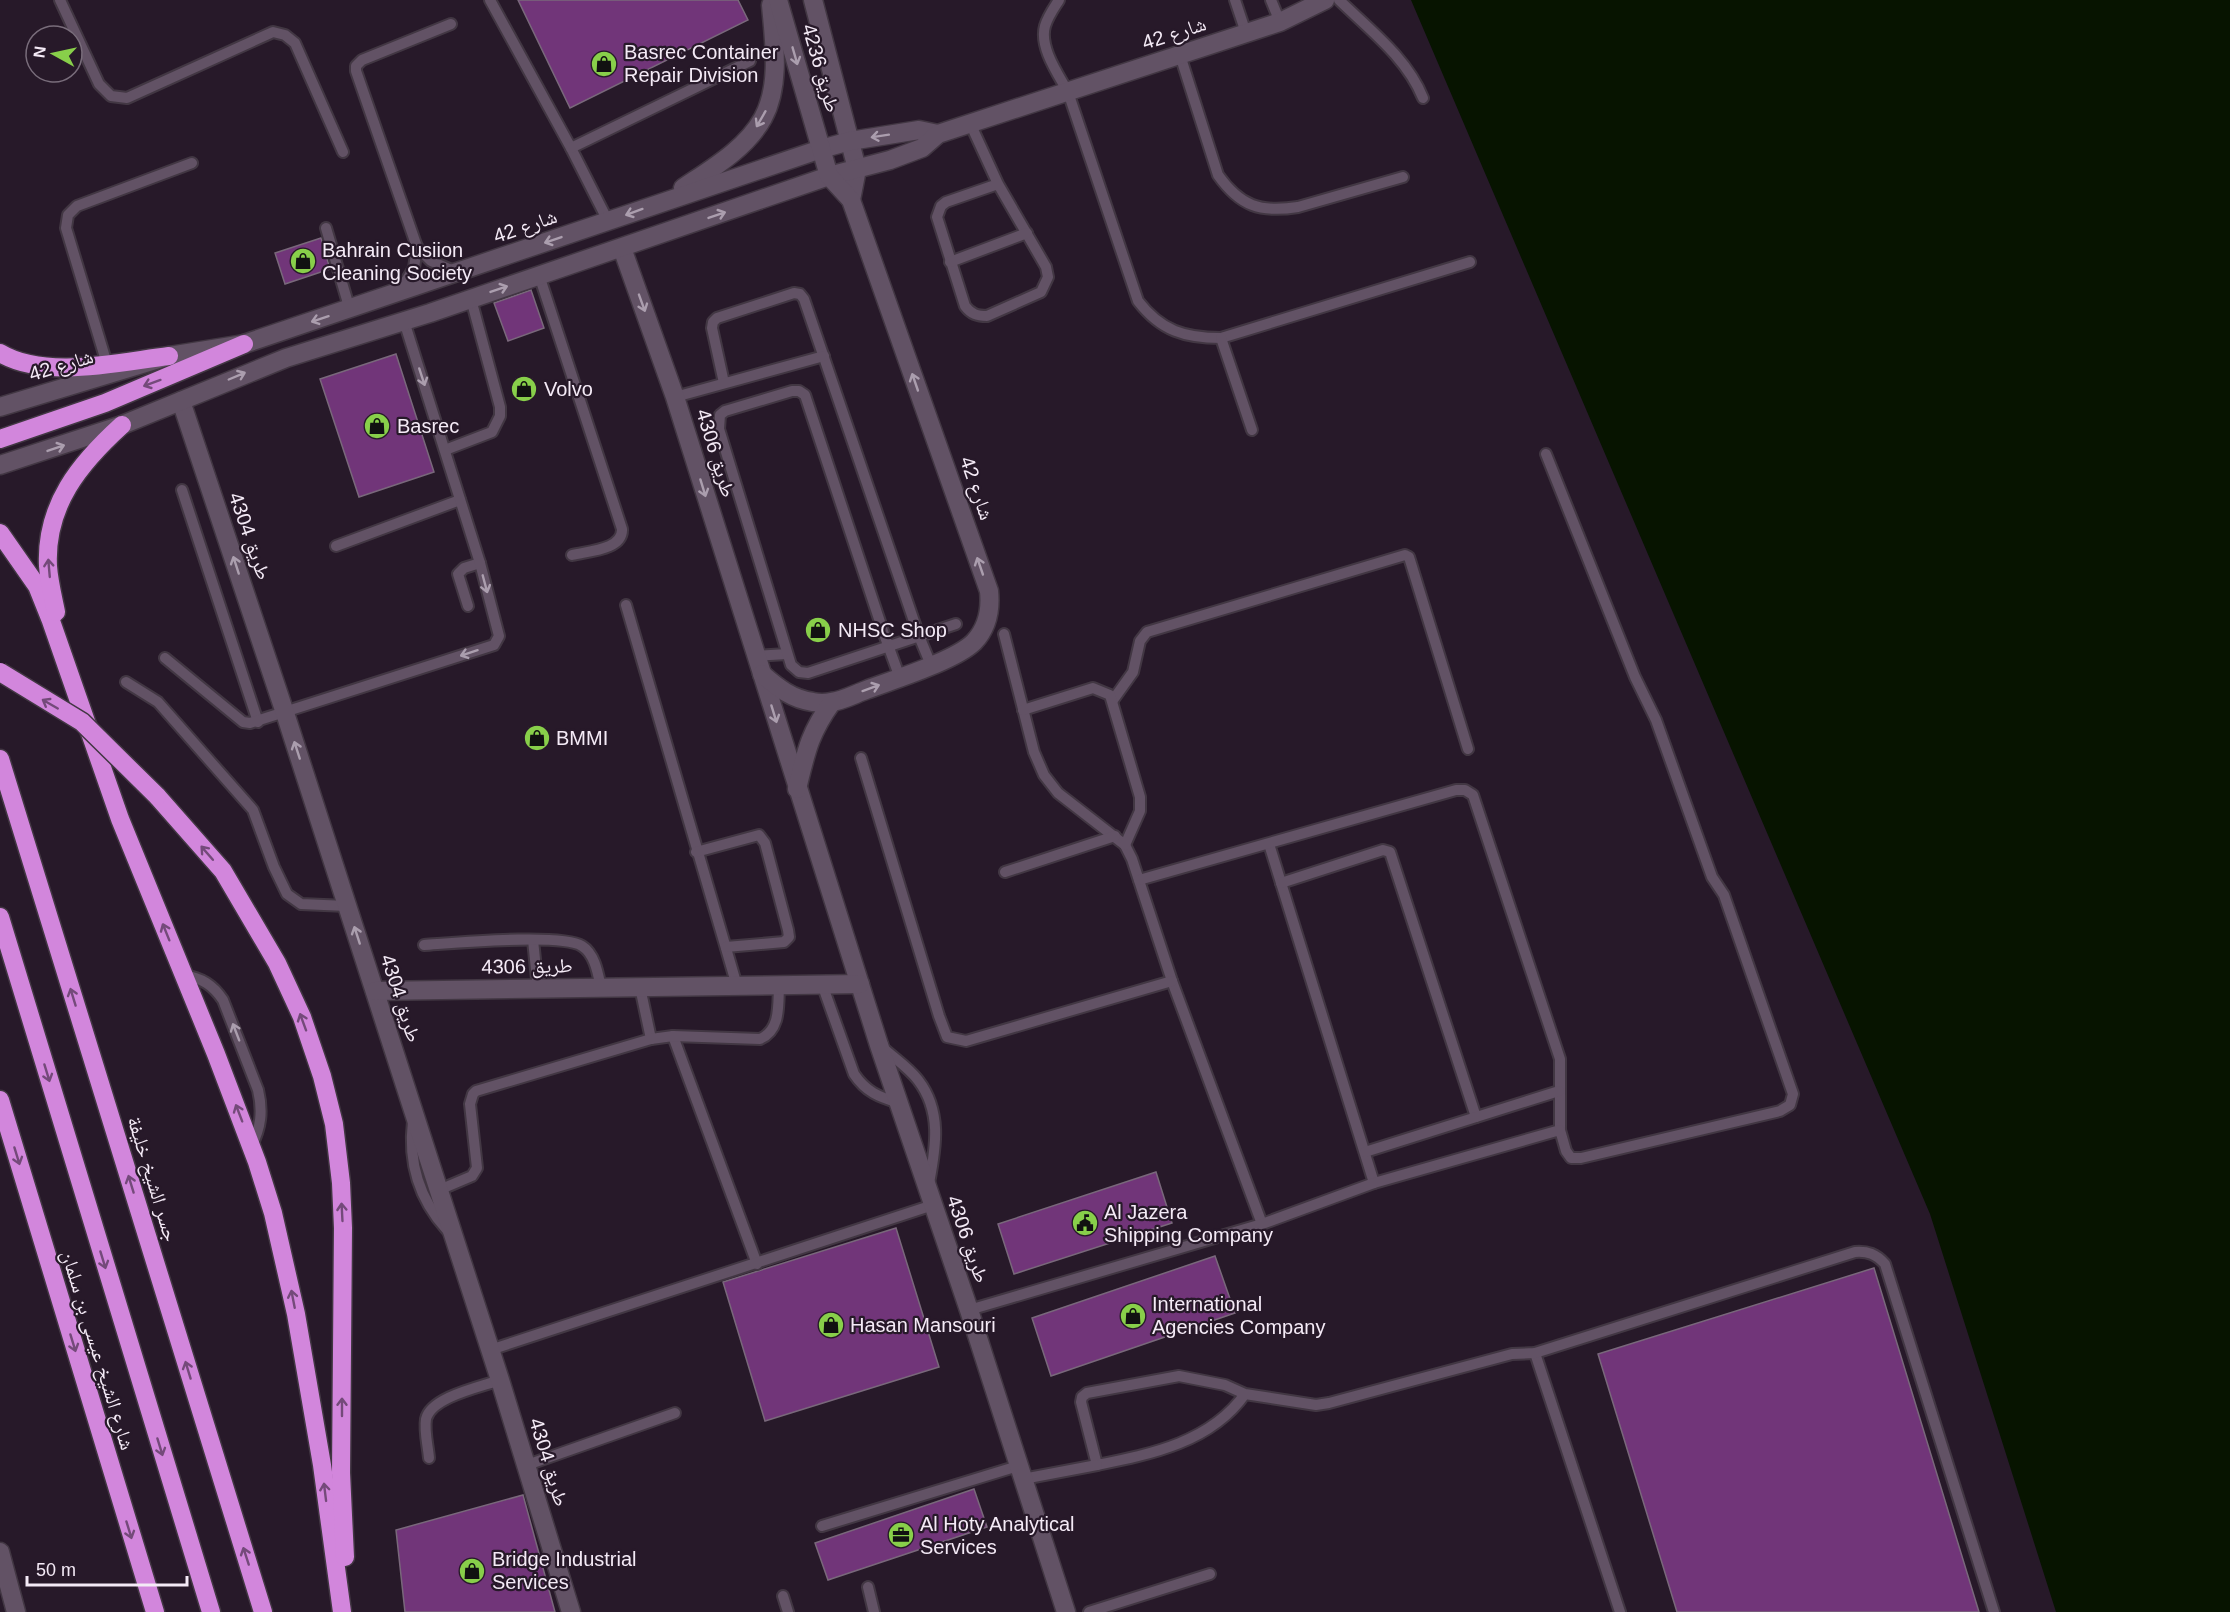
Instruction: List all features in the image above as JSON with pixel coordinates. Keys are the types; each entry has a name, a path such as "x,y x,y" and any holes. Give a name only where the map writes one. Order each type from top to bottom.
{"highway":[{"path":"0,439 105,403 244,344"},
{"path":"0,353 29,365 54,368 169,356"},
{"path":"67,666 48,567 49,538 57,509 67,486 81,465 123,425"},
{"path":"0,533 37,586 120,819 251,1147 273,1214 296,1314 322,1465 342,1612"},
{"path":"0,554 23,564"},
{"path":"0,672 82,722 157,796 223,871 277,963 302,1017 322,1076 334,1124 341,1183 343,1228 341,1473 344,1551 351,1612"},
{"name":"جسر الشيخ خليفة","path":"0,759 263,1612"},
{"path":"0,917 211,1612"},
{"name":"شارع الشيخ عيسى بن سلمان","path":"0,1100 155,1612"}],"street":[{"path":"663,201 722,161 743,143 763,118 771,91 775,60 771,0"},
{"name":"طريق 4236","path":"778,0 821,149"},
{"name":"طريق 4236","path":"813,0 850,141"},
{"name":"شارع 42","path":"0,465 49,451 123,425 286,358 471,299 829,176 890,160 922,148 938,134 1280,22 1325,0"},
{"name":"شارع 42","path":"0,407 169,356 244,344 821,149 850,141 919,130 938,134"},
{"path":"850,141 857,169 851,200"},
{"name":"شارع 42","path":"821,149 829,176 851,200 989,591 987,622 976,639 964,650 931,665"},
{"name":"طريق 4306","path":"622,248 675,396 797,789 1066,1612"},
{"path":"395,293 404,321"},
{"name":"طريق 4304","path":"181,401 375,991 500,1380 571,1612"},
{"path":"758,665 781,690 797,698 814,702 832,702 931,665"},
{"path":"797,789 807,745 817,723 832,702"},
{"name":"طريق 4306","path":"375,991 860,984"},
{"path":"0,1552 9,1603"}],"lane":[{"path":"60,0 99,84 111,96 127,98 273,32 285,35 295,44 343,152"},
{"path":"490,0 571,148 608,222"},
{"path":"1059,0 1045,26 1044,41 1054,67 1068,92 1138,302 1148,315 1179,334 1200,338 1221,338 1470,262"},
{"path":"1235,0 1246,33"},
{"path":"1271,0 1280,22"},
{"path":"1339,0 1404,65 1423,98"},
{"path":"451,24 362,60 356,66 356,71 417,247 431,261 459,272"},
{"path":"1180,54 1218,175 1230,192 1246,203 1281,210 1402,177"},
{"path":"571,148 750,61"},
{"path":"970,123 998,184 1046,267 1048,277 1041,292 987,316 974,315 965,306 937,217 945,202 998,184"},
{"path":"107,364 66,228 68,215 77,206 192,163"},
{"path":"326,228 350,309"},
{"path":"950,262 1027,232"},
{"path":"395,293 403,286 414,268 417,247"},
{"path":"539,275 622,529 620,539 615,545 572,555"},
{"path":"724,383 712,328 713,322 717,318 800,294 804,299 919,636 931,665"},
{"path":"445,450 492,432 500,416 500,407 471,299"},
{"path":"165,658 243,722 250,723 494,645 499,636 480,563 404,321"},
{"path":"1221,338 1252,430"},
{"path":"675,396 824,356"},
{"path":"900,678 888,645 805,395 799,391 792,391 725,411 718,420 719,429 791,665 799,672 808,673 888,645 956,624"},
{"path":"1139,880 1456,790 1465,790 1473,795 1560,1059 1560,1130 1566,1151 1571,1158 1581,1158 1780,1111 1790,1105 1793,1094 1724,895 1713,877 1656,720 1635,677 1546,454"},
{"path":"182,490 258,722"},
{"path":"336,546 460,500"},
{"path":"1113,700 1133,672 1140,641 1148,632 1409,556 1468,749"},
{"path":"468,606 458,574 464,568 480,563"},
{"path":"626,605 696,852 737,986"},
{"path":"1004,634 1034,752 1044,774 1058,793 1125,845 1132,859 1172,981 1262,1224"},
{"path":"758,665 788,654"},
{"path":"126,682 158,702 253,810 274,867 287,894 301,904 347,906"},
{"path":"1023,710 1093,688 1104,691 1113,700 1140,797 1140,811 1125,845"},
{"path":"861,758 947,1037 966,1041 1172,981"},
{"path":"696,852 759,836 765,843 789,937 784,942 726,947"},
{"path":"1005,872 1115,836"},
{"path":"1269,844 1374,1183"},
{"path":"1281,883 1383,850 1390,852 1476,1117"},
{"path":"533,940 538,989"},
{"path":"424,945 533,940 566,941 581,945 590,954 601,988"},
{"path":"183,975 207,982 216,990 226,1006 261,1102 260,1125 251,1147"},
{"path":"822,984 854,1074 861,1085 870,1093 899,1103"},
{"path":"439,1190 472,1176 477,1168 470,1104 476,1091 651,1039 673,1036 753,1040 768,1036 776,1025 779,985"},
{"path":"640,987 651,1039"},
{"path":"673,1036 757,1264"},
{"path":"490,1350 757,1264 930,1197 936,1123 929,1101 917,1079 879,1044"},
{"path":"1365,1152 1559,1091"},
{"path":"414,1113 411,1140 413,1167 435,1217 454,1237"},
{"path":"969,1310 1262,1224 1374,1183 1560,1130"},
{"path":"1097,1465 1081,1402 1082,1397 1087,1393 1179,1376 1225,1385 1245,1394 1316,1404 1329,1403 1512,1354 1535,1353 1855,1252 1870,1253 1885,1264 1994,1612"},
{"path":"1535,1353 1620,1612"},
{"path":"429,1458 425,1422 430,1410 443,1400 500,1380"},
{"path":"822,1526 1021,1472 1097,1465 1144,1456 1207,1430 1222,1421 1245,1394"},
{"path":"527,1466 675,1413"},
{"path":"1089,1612 1210,1574"},
{"path":"868,1587 874,1612"},
{"path":"783,1596 788,1612"}],"shaded area":[{"path":"1411,0 2230,0 2230,1612 2056,1612 1930,1214"}],"building":[{"name":"Basrec Container Repair Division","path":"518,0 738,0 748,20 570,108"},
{"name":"Bahrain Cusiion Cleaning Society","path":"321,238 330,269 285,284 275,253"},
{"path":"531,290 544,328 508,341 494,303"},
{"name":"Basrec","path":"396,354 434,472 359,497 320,379"},
{"name":"Al Jazera Shipping Company","path":"1156,1172 1172,1223 1014,1274 998,1224"},
{"name":"Hasan Mansouri","path":"896,1228 939,1367 765,1421 723,1282"},
{"name":"International Agencies Company","path":"1215,1256 1235,1313 1051,1376 1032,1318"},
{"path":"1874,1268 1979,1612 1677,1612 1598,1354"},
{"name":"Al Hoty Analytical Services","path":"974,1489 987,1527 828,1580 815,1543"},
{"name":"Bridge Industrial Services","path":"523,1495 555,1612 405,1612 396,1530"}],"place":[{"name":"Basrec Container Repair Division","path":"604,64"},
{"name":"Bahrain Cusiion Cleaning Society","path":"303,261"},
{"name":"Volvo","path":"524,389"},
{"name":"Basrec","path":"377,426"},
{"name":"NHSC Shop","path":"818,630"},
{"name":"BMMI","path":"537,738"},
{"name":"Al Jazera Shipping Company","path":"1085,1223"},
{"name":"International Agencies Company","path":"1133,1316"},
{"name":"Hasan Mansouri","path":"831,1325"},
{"name":"Al Hoty Analytical Services","path":"901,1535"},
{"name":"Bridge Industrial Services","path":"472,1571"}]}
